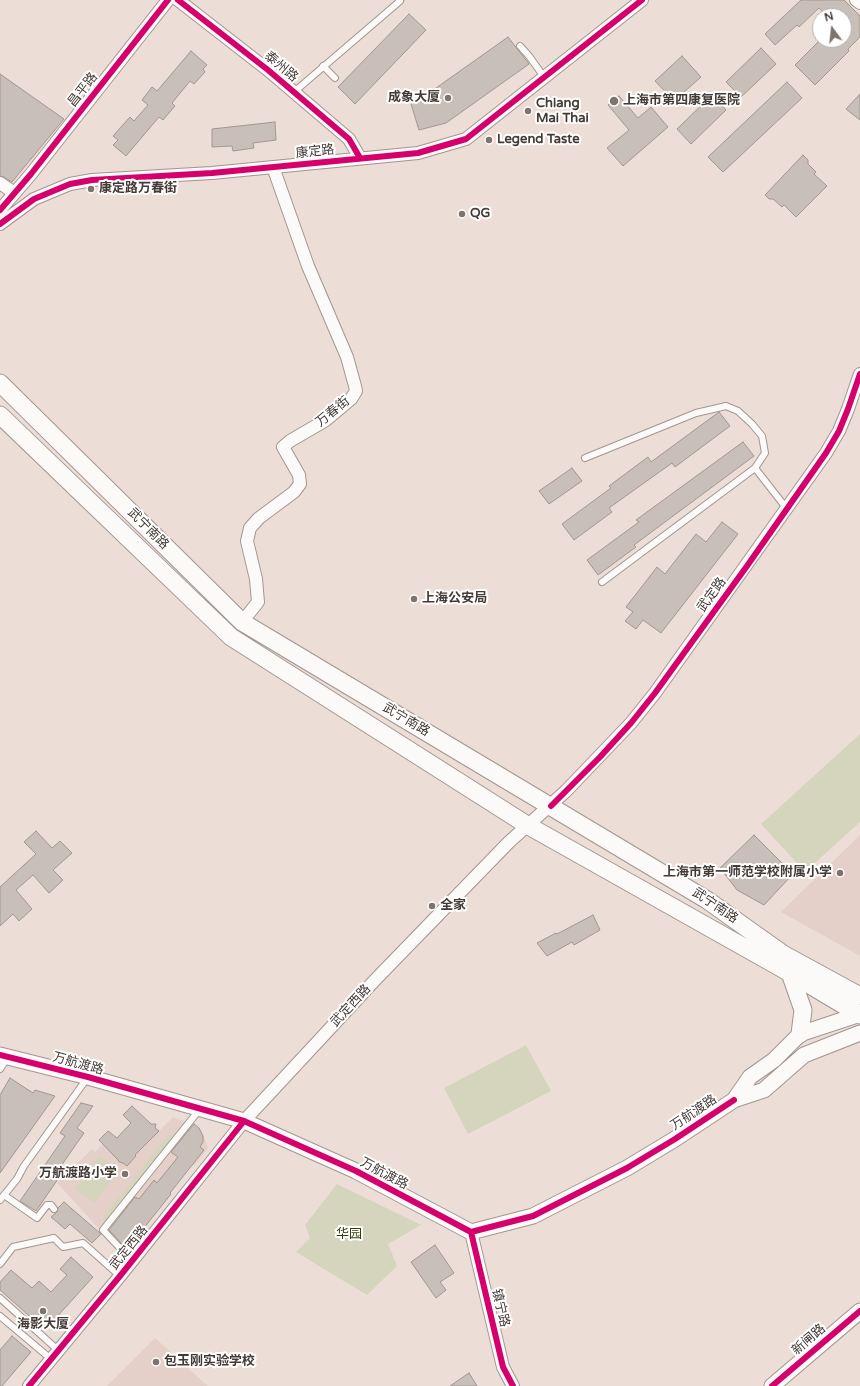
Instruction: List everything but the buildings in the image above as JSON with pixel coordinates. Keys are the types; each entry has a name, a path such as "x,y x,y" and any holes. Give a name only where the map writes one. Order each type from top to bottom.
{"main road":[{"name":"武宁南路","path":"0,384 242,622 707,900 783,954 860,996"},
{"name":"武宁南路","path":"0,415 231,637 527,825 860,1014"},
{"path":"790,973 803,1010 800,1034"}],"street":[{"name":"昌平路","path":"14,193 168,0"},
{"name":"泰州路","path":"178,0 268,70 349,139 360,158"},
{"name":"康定路","path":"0,224 34,199 70,184 92,180 212,173 418,153 466,139 642,0"},
{"path":"856,0 860,3"},
{"name":"万春街","path":"242,622 258,602 256,579 247,541 250,528 259,518 294,492 300,484 299,474 283,447 290,441 326,420 351,399 356,391 347,357 308,266 273,167"},
{"path":"0,182 14,193 0,210"},
{"name":"武定路","path":"551,806 600,757 631,723 655,693 787,509 826,453 839,431 860,374"},
{"name":"武定西路","path":"28,1386 120,1276 244,1121 375,980 527,825 551,806"},
{"name":"万航渡路","path":"734,1100 750,1077 774,1060 800,1034 860,1014"},
{"name":"万航渡路","path":"3,1060 88,1077 244,1121 356,1171 471,1232 533,1216 627,1168 675,1139 734,1100 764,1090 804,1055 860,1033"},
{"name":"镇宁路","path":"471,1232 503,1368 513,1386"},
{"name":"新闸路","path":"772,1386 860,1311"}],"lane":[{"path":"294,92 400,1"},
{"path":"520,46 544,77"},
{"path":"323,66 335,78"},
{"path":"585,458 696,413 726,406 738,411 762,436 765,453 755,468 602,582"},
{"path":"755,468 787,509"},
{"path":"54,1209 51,1205 47,1205 37,1218 2,1197 17,1179 24,1166 88,1077"},
{"path":"134,1258 119,1247 103,1230 200,1109"},
{"path":"0,1264 14,1248 54,1238 63,1247 82,1243 120,1276"},
{"path":"0,1298 55,1355"},
{"path":"0,1316 55,1355"}],"shaded area":[{"name":"上海市第一师范学校附属小学","path":"860,835 860,956 781,912"},
{"name":"万航渡路小学","path":"132,1106 159,1131 173,1117 196,1125 202,1132 208,1148 194,1166 192,1165 124,1254 57,1183 92,1149 95,1152 103,1144 99,1140 108,1131 117,1138 131,1123 123,1115"},
{"name":"包玉刚实验学校","path":"155,1338 208,1386 107,1386"}],"green space":[{"path":"860,734 860,822 805,872 761,824"},
{"path":"526,1045 551,1091 468,1134 444,1088"},
{"path":"169,1134 173,1137 105,1222 102,1219"},
{"path":"100,1156 119,1171 94,1203 75,1188"},
{"name":"华园","path":"337,1184 421,1225 388,1244 397,1266 367,1295 296,1252 310,1238 305,1225"}],"cycle path":[{"path":"0,210 31,174 168,0"},
{"path":"178,0 268,70 349,139 360,158"},
{"path":"0,224 34,199 70,184 92,180 212,173 418,153 466,139 642,0"},
{"path":"551,806 600,757 631,723 655,693 747,566 826,453 839,431 860,374"},
{"path":"0,1055 88,1077 244,1121 356,1171 471,1232 533,1216 627,1168 675,1139 734,1100"},
{"path":"29,1386 120,1276 244,1121"},
{"path":"471,1232 503,1367 513,1386"},
{"path":"772,1386 860,1311"}],"place":[{"name":"成象大厦","path":"448,98"},
{"name":"上海市第四康复医院","path":"614,101"},
{"name":"Chiang Mai Thai","path":"528,111"},
{"name":"Legend Taste","path":"489,140"},
{"name":"康定路万春街","path":"91,189"},
{"name":"QG","path":"462,214"},
{"name":"上海公安局","path":"414,599"},
{"name":"上海市第一师范学校附属小学","path":"840,873"},
{"name":"全家","path":"432,906"},
{"name":"万航渡路小学","path":"125,1174"},
{"name":"海影大厦","path":"43,1311"},
{"name":"包玉刚实验学校","path":"156,1362"}]}
